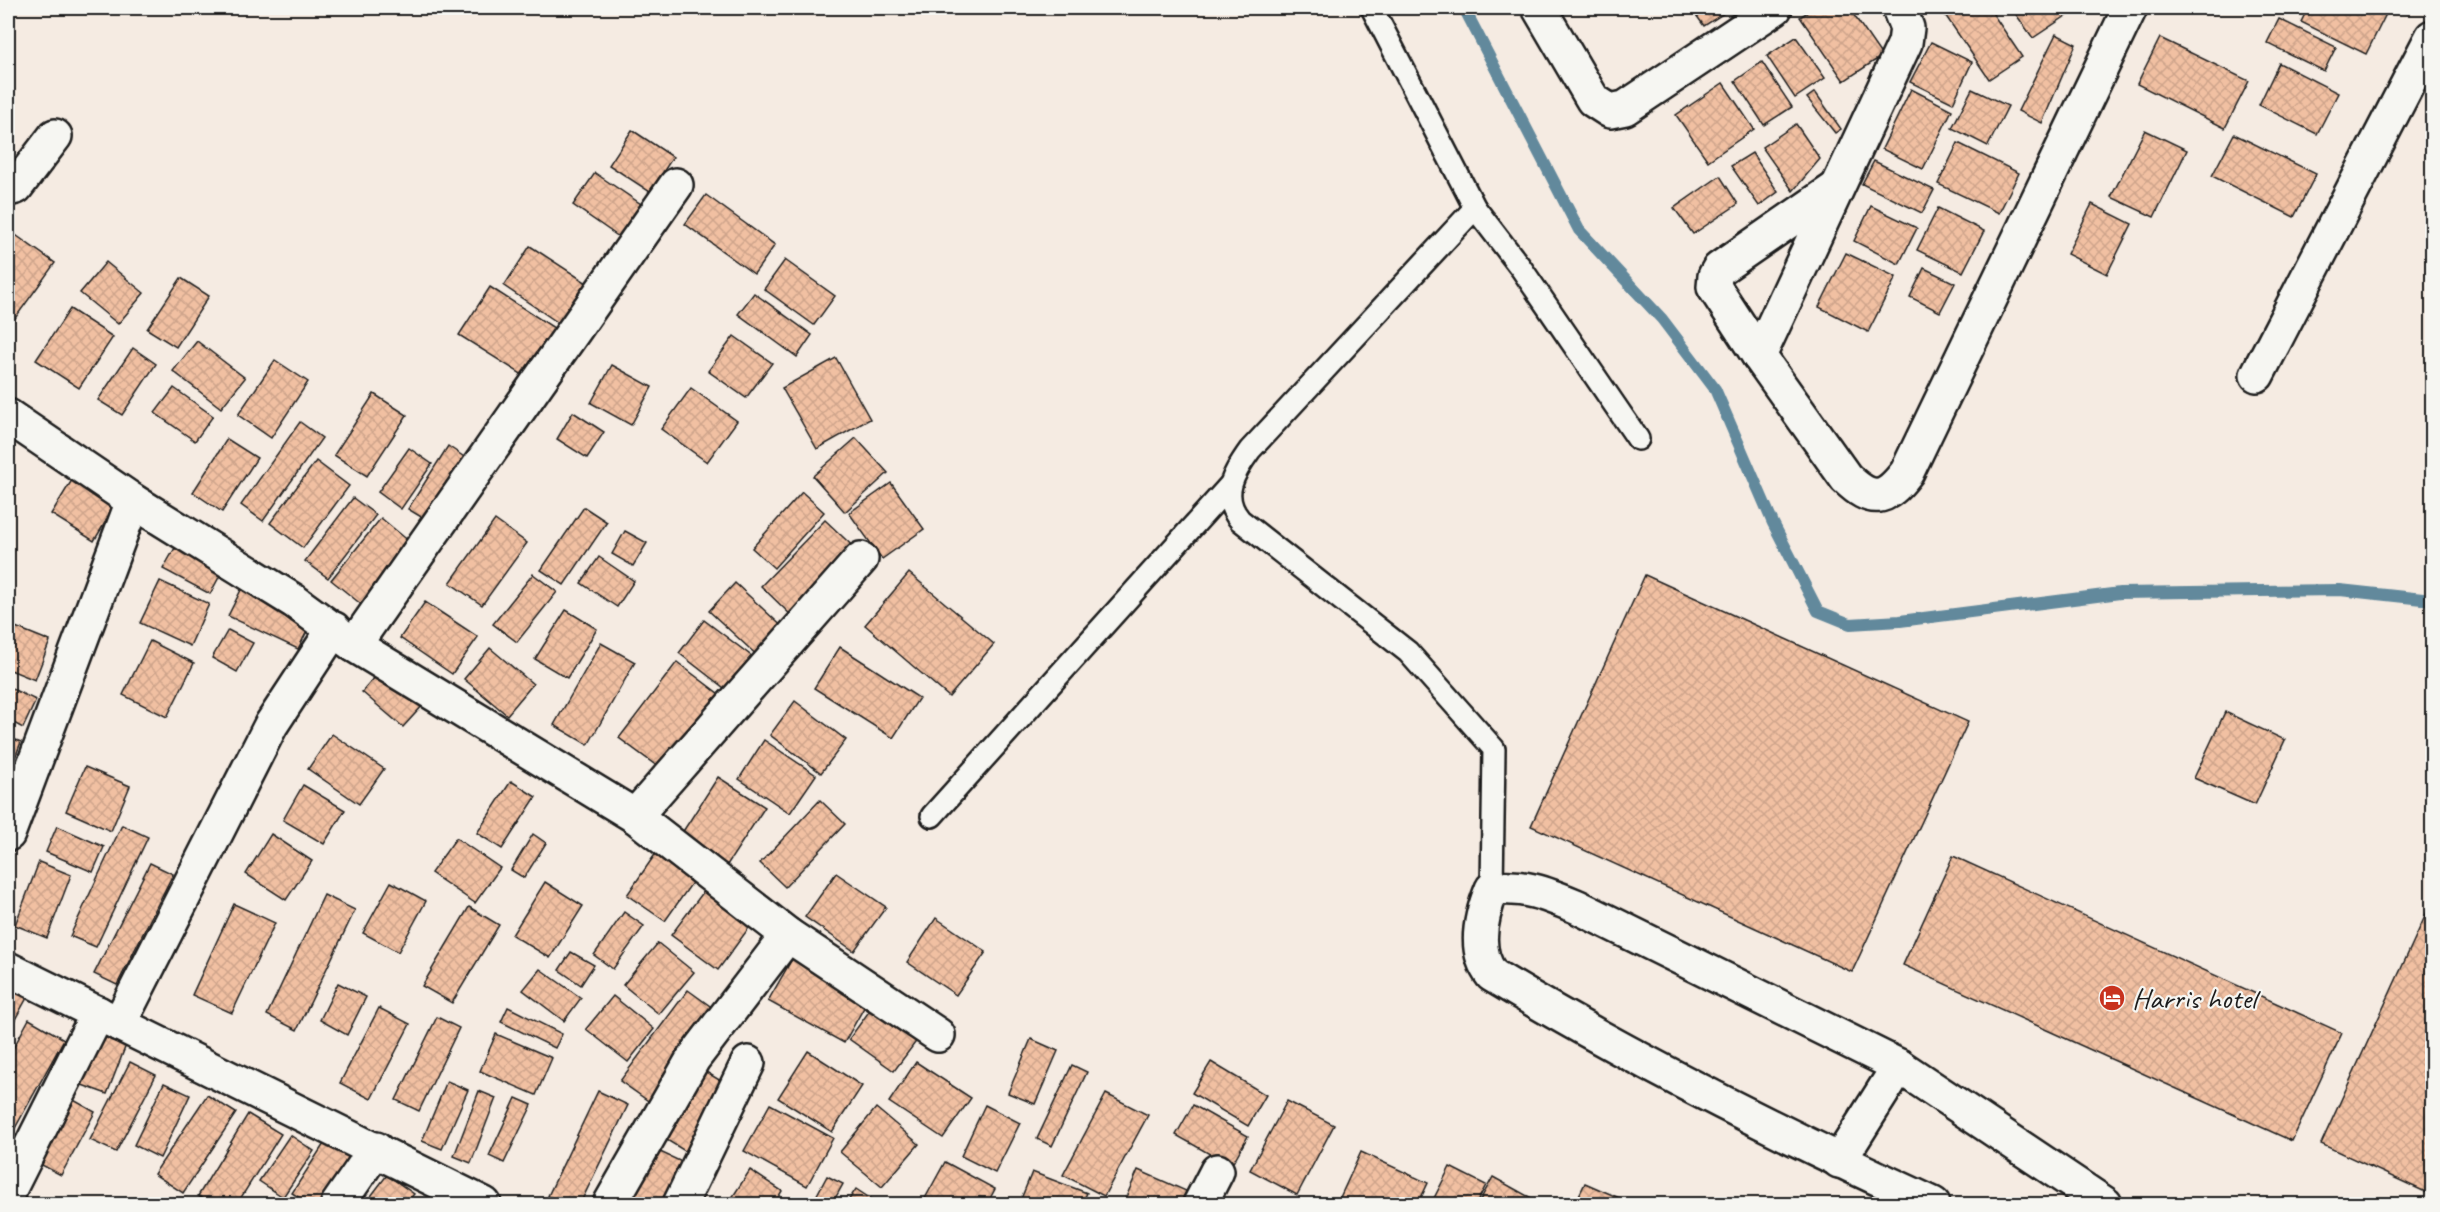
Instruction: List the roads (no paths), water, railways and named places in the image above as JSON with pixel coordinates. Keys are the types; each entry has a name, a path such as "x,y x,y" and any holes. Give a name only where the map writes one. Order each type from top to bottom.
{"street":[{"path":"1539,8 1593,100 1610,111 1625,108 1775,8"},
{"path":"1759,356 1907,38 1907,28 1899,8"},
{"path":"1835,189 1724,265 1715,276 1716,292 1759,356 1852,484 1861,491 1877,496 1887,494 1907,472 2130,8"},
{"path":"2257,375 2433,37"},
{"path":"8,189 16,187 55,136"},
{"path":"8,1192 271,725 344,637 676,185"},
{"path":"8,416 133,501 294,601 344,637 635,816 788,935 938,1035"},
{"path":"8,834 133,501"},
{"path":"635,816 861,559"},
{"path":"1933,1204 1839,1161 1609,1042 1492,975 1484,964 1480,946 1485,905 1492,889 1509,886 1527,888 1578,907 1899,1066 2105,1204"},
{"path":"610,1204 693,1059 788,935"},
{"path":"8,969 375,1149 477,1203"},
{"path":"680,1204 748,1064"},
{"path":"1839,1161 1899,1066"},
{"path":"338,1204 375,1149"},
{"path":"1200,1204 1217,1171"}],"lane":[{"path":"1372,8 1475,208 1521,268 1638,439"},
{"path":"1475,208 1250,450 1233,474 1230,485 1230,502 1240,520 1408,652 1494,749 1492,889"},
{"path":"932,816 1230,485"}],"waterway":[{"path":"1464,8 1579,230 1662,319 1715,389 1773,523 1818,611 1850,624 1900,621 2120,593 2340,590 2432,600"}],"place":[{"name":"Harris hotel","path":"2112,998"}]}
